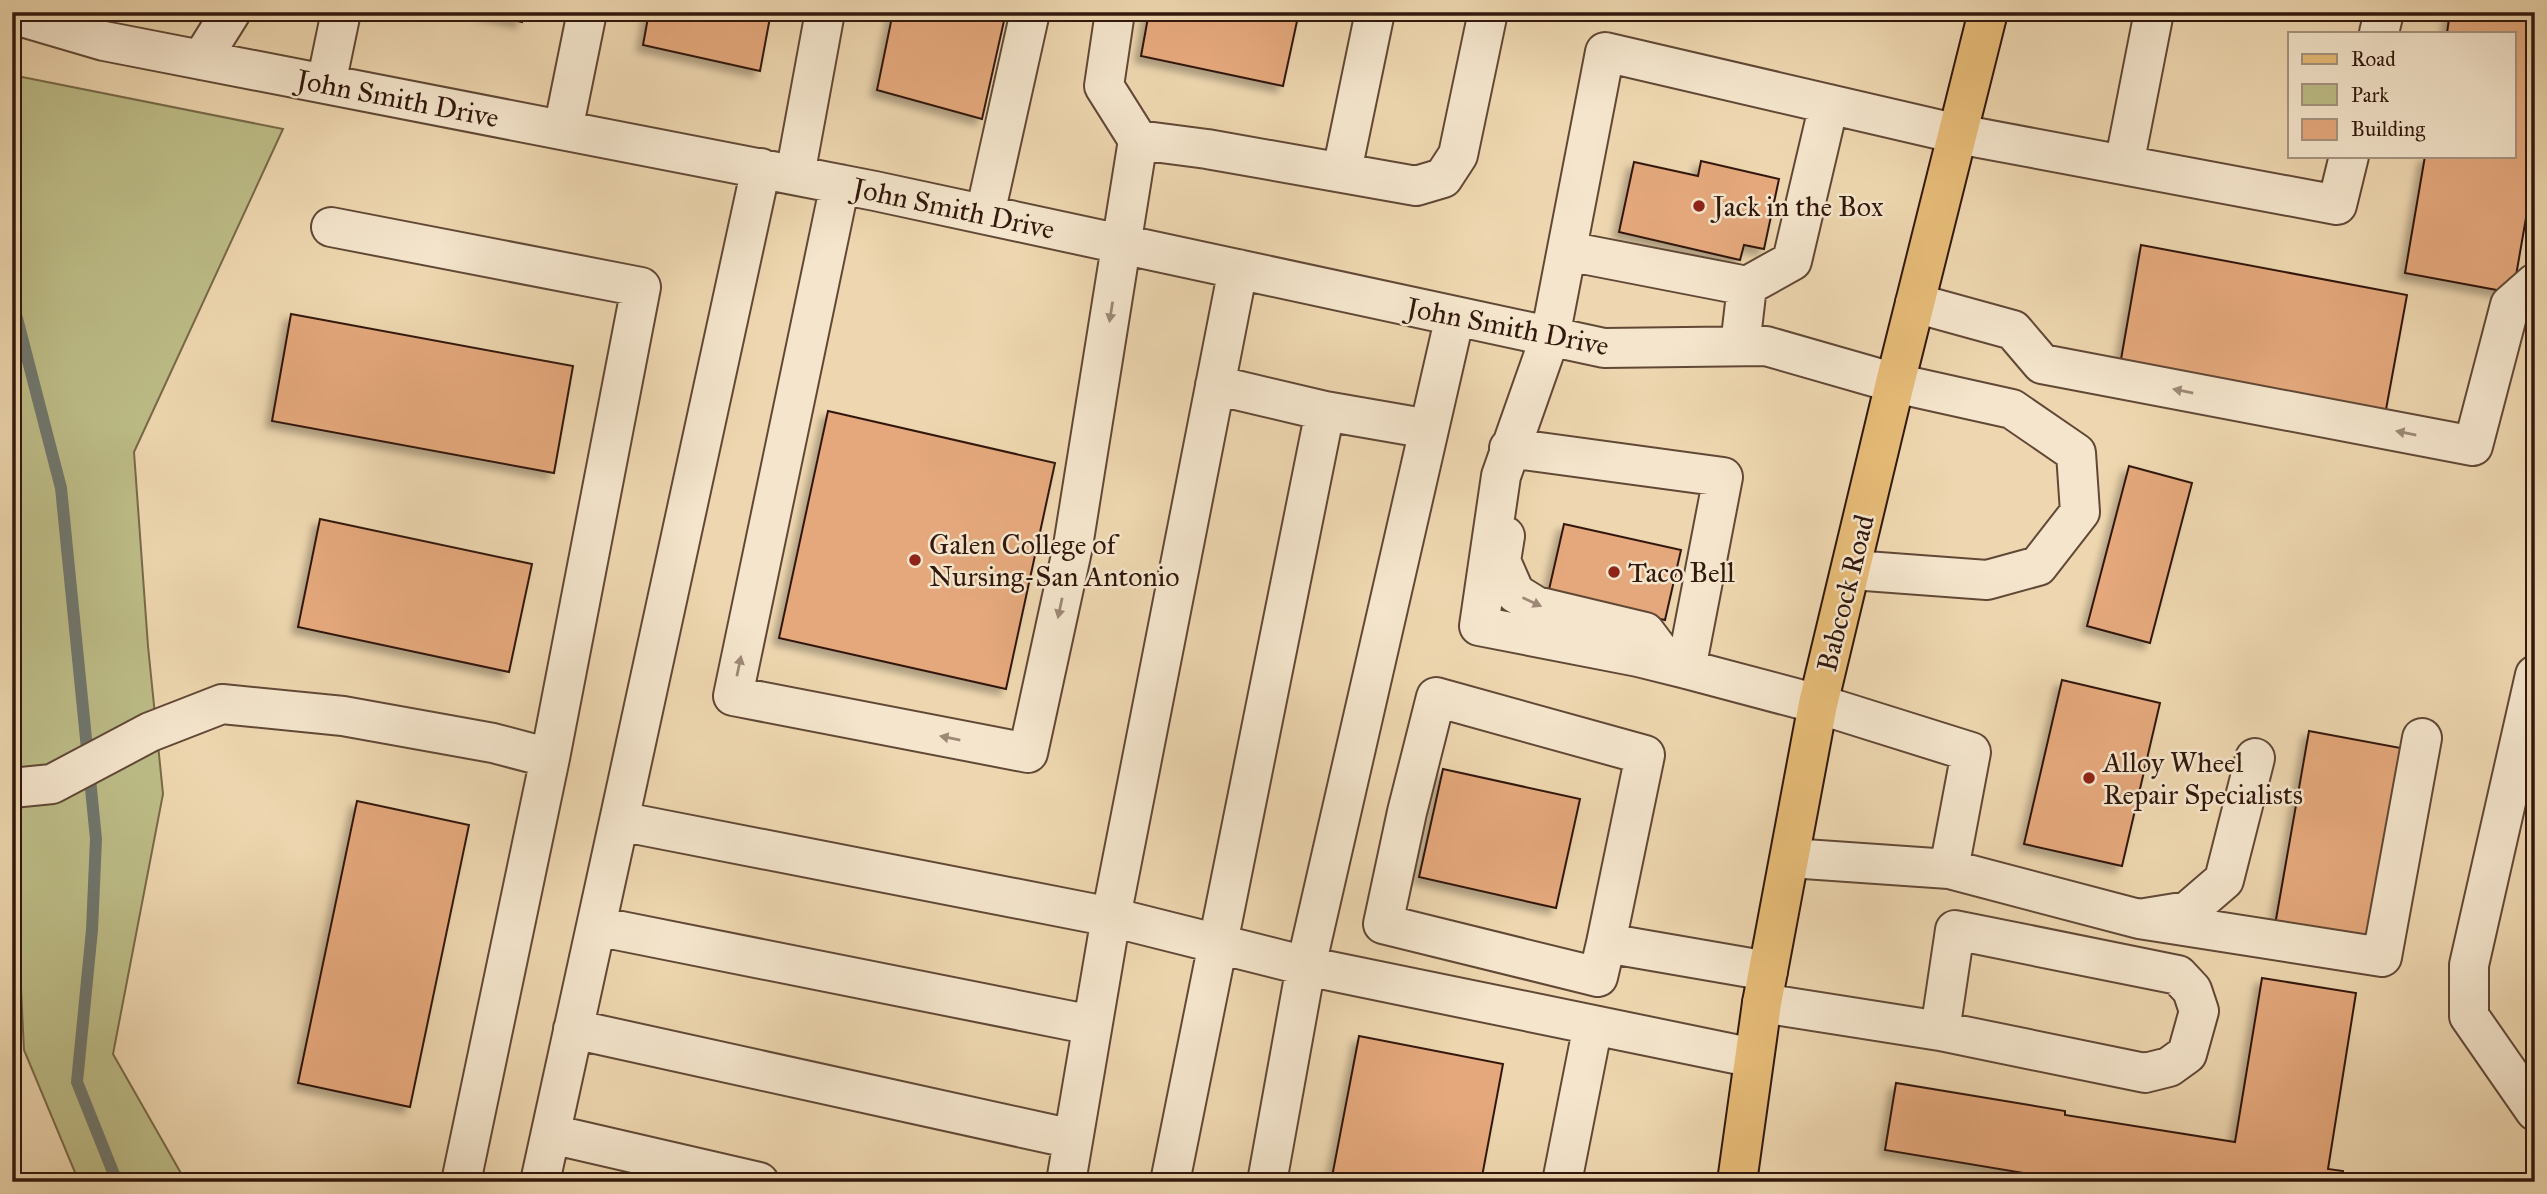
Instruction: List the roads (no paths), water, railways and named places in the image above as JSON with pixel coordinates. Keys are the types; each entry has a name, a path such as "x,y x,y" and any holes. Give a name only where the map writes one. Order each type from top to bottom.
{"main road":[{"name":"Babcock Road","path":"1737,1182 1765,987 1818,704 1988,12"}],"street":[{"path":"201,60 231,12"},
{"path":"326,84 341,12"},
{"path":"564,130 587,12"},
{"path":"540,1182 619,821 778,172 825,12"},
{"path":"985,214 1030,12"},
{"path":"840,184 733,696 1028,753 1073,546 1138,141 1104,86 1115,12"},
{"path":"1342,171 1375,12"},
{"path":"1138,141 1342,171 1416,186 1443,178 1458,155 1488,12"},
{"path":"2124,165 2154,12"},
{"path":"2379,32 2384,12"},
{"name":"John Smith Drive","path":"12,14 104,41 840,184 1604,348 1766,346 1895,383 2012,410 2076,453 2080,512 2038,566 1986,580 1852,570"},
{"path":"1949,869 1971,752 1818,704 1677,667 1479,626 1505,462 1550,337 1605,52 1958,134 2337,205 2349,158"},
{"path":"1567,251 1747,286 1792,261 1829,104"},
{"path":"331,227 641,287 550,758 461,1182"},
{"path":"1066,1182 1111,917 1238,269"},
{"path":"1915,303 2013,330 2042,365 2473,446 2510,305 2535,283"},
{"path":"1740,346 1747,286"},
{"path":"1267,1182 1306,966 1455,316"},
{"path":"1215,386 1325,411 1429,429"},
{"path":"1170,1182 1325,411"},
{"path":"1505,462 1511,501 1501,561 1515,593 1536,606 1645,632 1677,667"},
{"path":"1505,462 1723,477 1677,667"},
{"path":"2535,675 2469,965 2469,1016 2535,1111"},
{"path":"1436,697 1645,755 1606,943 1598,977 1383,924 1436,697"},
{"path":"12,788 52,784 150,732 222,704 343,716 493,743 550,758"},
{"path":"1790,858 1949,869 2139,919 2382,957 2423,738"},
{"path":"2139,919 2188,911 2224,880 2255,758"},
{"path":"619,821 1111,917 1306,966 1754,1058"},
{"path":"2040,947 2058,897"},
{"path":"596,926 1092,1025"},
{"path":"1606,943 1940,1031 2145,1073 2169,1067 2187,1054 2199,1011 2192,990 2178,975 1955,930 1940,1031"},
{"path":"1562,1182 1592,1025"},
{"path":"573,1029 1073,1139"},
{"path":"551,1133 759,1182"}],"waterway":[{"path":"12,299 61,488 96,839 92,930 77,1082 117,1182"}],"place":[{"name":"Jack in the Box","path":"1699,206"},
{"name":"Galen College of Nursing-San Antonio","path":"915,560"},
{"name":"Taco Bell","path":"1614,572"},
{"name":"Alloy Wheel Repair Specialists","path":"2089,778"}]}
